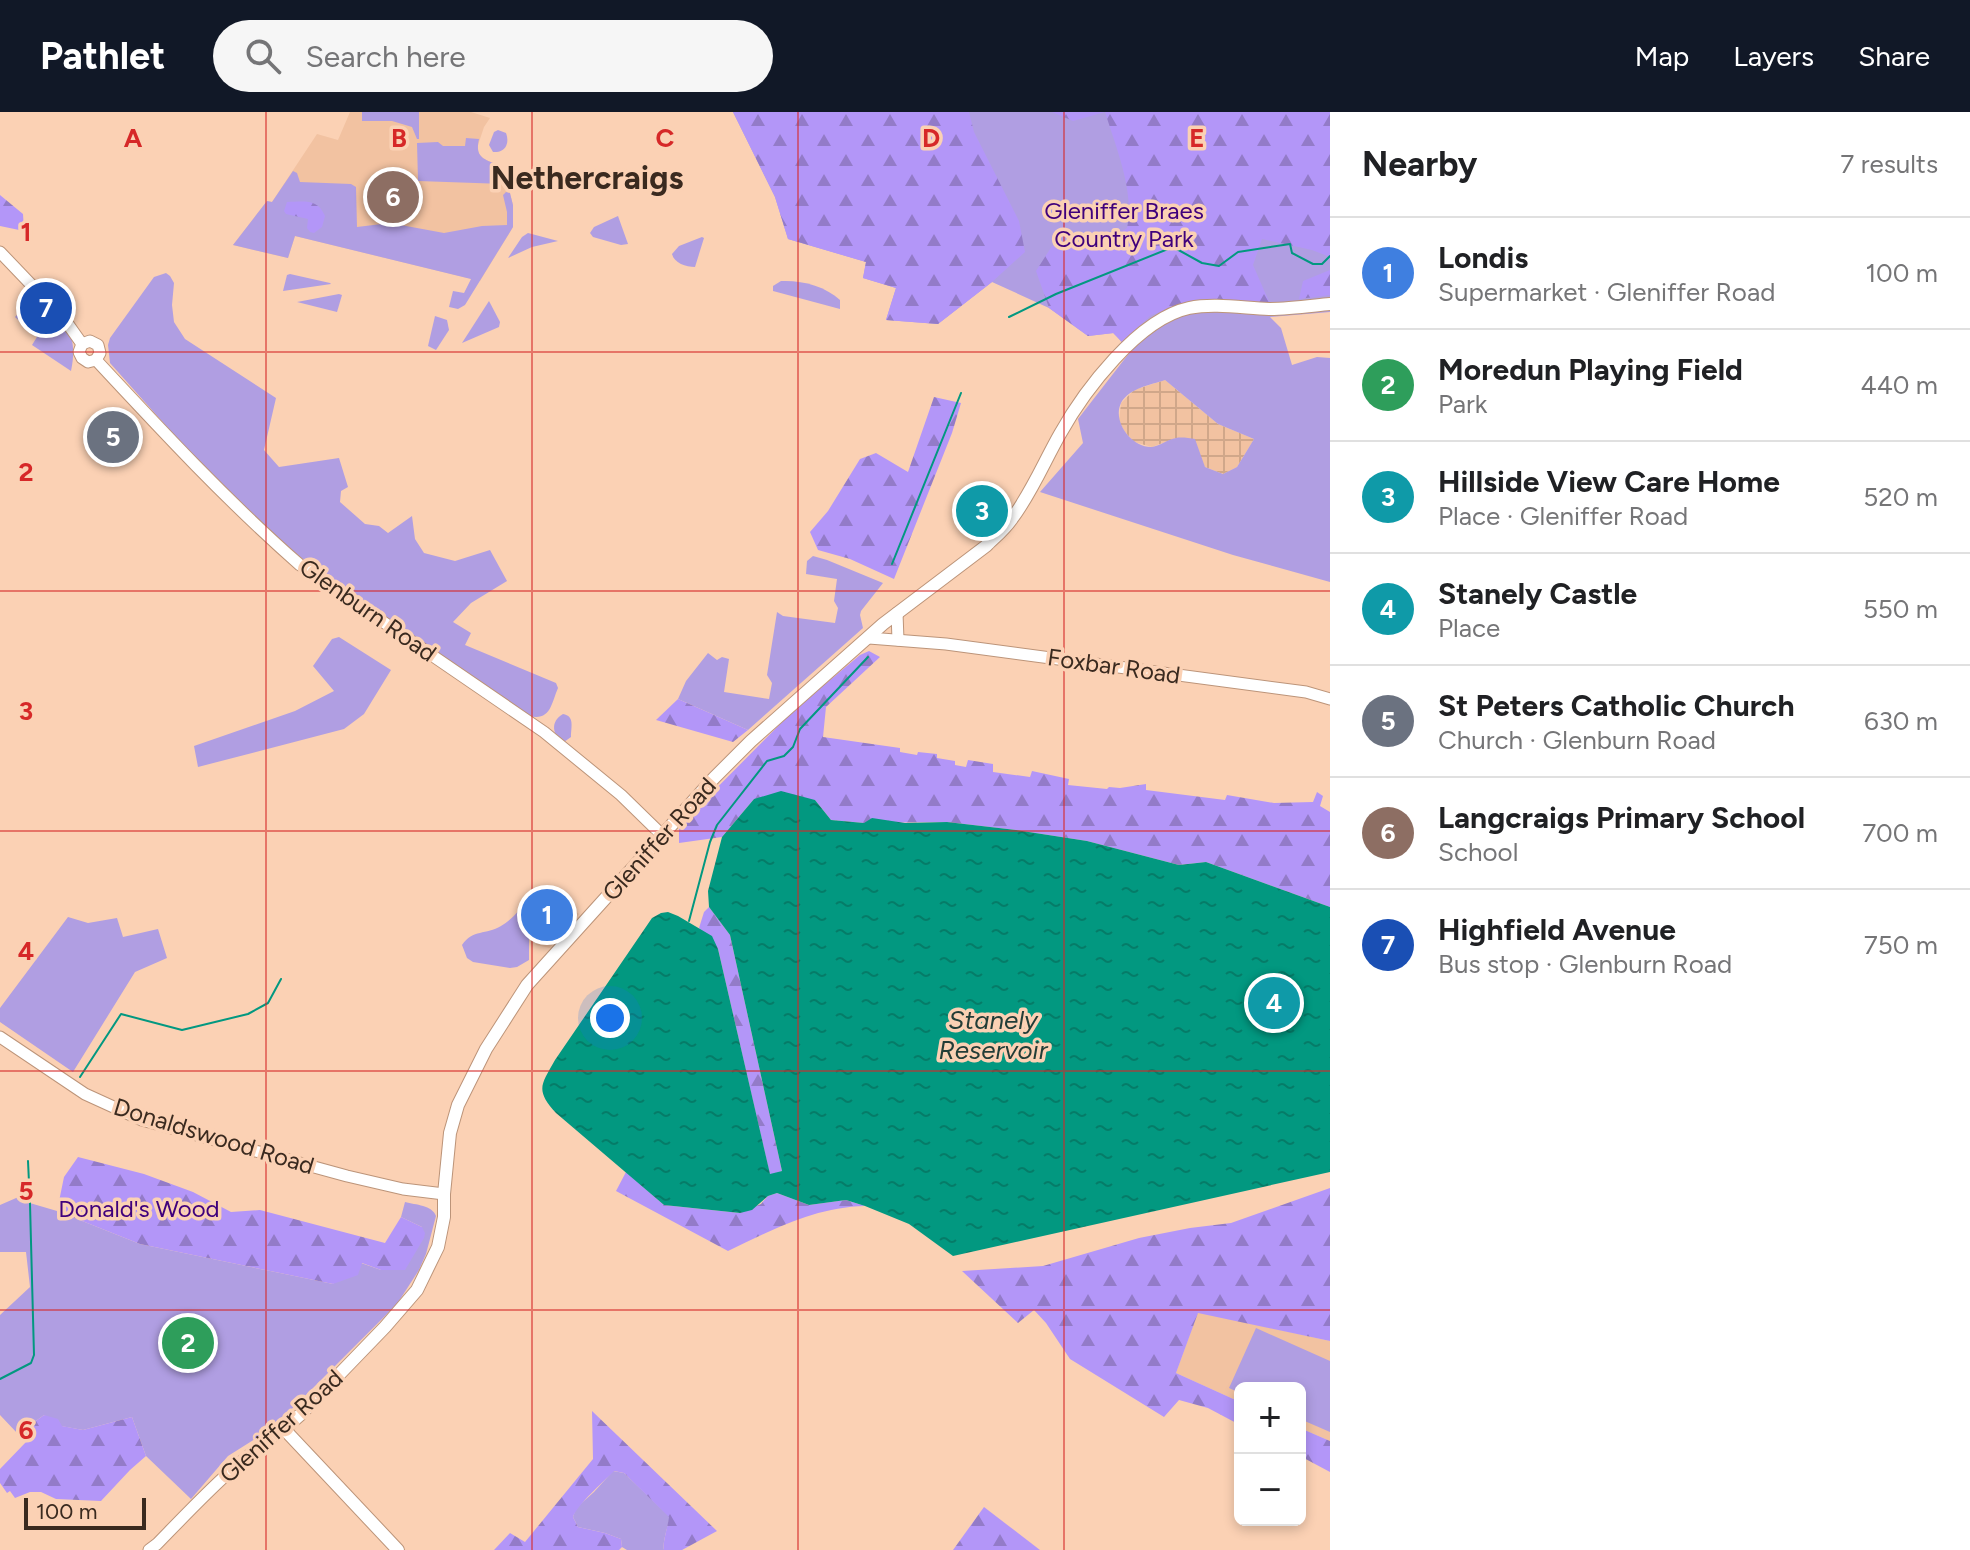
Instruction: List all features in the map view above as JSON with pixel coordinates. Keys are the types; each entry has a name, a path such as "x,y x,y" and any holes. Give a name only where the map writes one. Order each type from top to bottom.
{"main road":[{"name":"Gleniffer Road","path":"284,1429 385,1327 417,1290 438,1247 444,1217 450,1133 458,1105 498,1028 527,985 714,778 751,741 897,613 986,546 1010,521 1079,403 1142,333 1172,314 1189,308 1272,309 1330,304"},
{"path":"284,1429 398,1550"}],"street":[{"name":"Glenburn Road","path":"0,252 65,320 82,344 90,341 98,345 100,353 96,360 181,452 267,536 300,565 544,732 621,795 662,835"},
{"path":"897,613 898,640"},
{"name":"Foxbar Road","path":"869,638 946,644 1302,692 1330,699"},
{"name":"Donaldswood Road","path":"0,1037 85,1094 142,1120 347,1176 403,1189 444,1194"},
{"name":"Gleniffer Road","path":"149,1550 259,1446 284,1429"}],"shaded area":[{"path":"350,112 471,112 490,118 477,148 484,159 504,171 513,205 513,227 480,281 295,236 288,258 233,245 267,201 272,202 317,134 338,140"},
{"path":"1165,380 1218,424 1254,439 1237,467 1223,474 1205,467 1176,438 1152,447 1134,442 1125,432 1119,421 1121,403 1134,390"},
{"path":"541,887 579,914 550,948 536,945"},
{"path":"1198,1312 1330,1341 1330,1441 1306,1431 1306,1382 1234,1382 1234,1399 1176,1373"}],"green space":[{"path":"362,112 419,112 419,139 412,127 392,121 362,121"},
{"name":"Gleniffer Braes Country Park","path":"733,112 1330,112 1330,312 1270,317 1281,328 1292,365 1317,357 1330,358 1330,582 1233,555 1040,492 1083,443 1078,419 1130,352 1114,333 1088,336 1049,308 992,282 938,324 886,320 896,288 863,278 866,262 788,239 775,197","holes":["1165,380 1218,424 1254,439 1237,467 1223,474 1205,467 1195,439 1176,438 1152,447 1137,443 1122,426 1119,410 1129,394"]},
{"path":"733,112 969,112 974,132 1019,221 1025,252 938,324 886,320 896,288 863,278 866,262 788,239 775,197"},
{"path":"1052,112 1105,112 1073,121"},
{"path":"1105,112 1330,112 1330,257 1262,239 1253,265 1270,304 1187,304 1151,315 1122,342 1113,333 1088,336 1049,308 1036,271 1052,246 1117,235 1127,228 1126,185"},
{"path":"494,132 506,133 507,144 501,151 493,152 489,145"},
{"path":"466,138 479,139 480,155 502,167 507,182 418,181 417,143 465,146"},
{"path":"293,171 300,182 351,184 356,187 357,227 390,223 444,233 507,225 503,195 506,192 510,193 513,205 513,227 465,305 458,309 449,307 453,291 464,293 471,279 295,236 288,258 233,245 267,201 272,202"},
{"path":"0,195 23,214 24,231 0,226"},
{"path":"287,202 309,202 318,206 325,216 322,227 314,233 310,232 308,219 286,214"},
{"path":"618,216 628,244 593,237 590,233 594,227"},
{"path":"528,233 558,241 532,247 508,258 522,237"},
{"path":"702,237 695,267 675,260 672,254 679,246"},
{"path":"1330,270 1330,295 1299,299 1303,281"},
{"path":"166,273 174,283 174,322 185,339 276,398 264,450 279,467 339,458 348,487 341,491 340,502 365,524 379,526 388,533 412,516 415,539 424,553 455,561 490,550 507,581 471,603 453,622 471,633 465,645 556,683 558,688 546,714 529,716 311,566 200,464 110,363 110,338 154,277"},
{"path":"290,274 330,283 331,284 283,291"},
{"path":"781,281 820,288 840,300 840,309 773,291 773,286"},
{"path":"339,294 342,295 337,312 297,302"},
{"path":"32,300 68,329 73,350 71,371 32,345 37,337 15,317"},
{"path":"489,301 500,322 499,327 462,343"},
{"path":"435,316 447,320 449,330 436,350 428,346"},
{"path":"934,397 961,403 894,579 850,559 818,550 810,532 828,511 860,459 876,453 908,472"},
{"path":"813,556 883,583 861,611 863,628 748,730 678,699 686,681 708,653 717,660 722,657 729,659 724,692 769,699 772,683 767,675 777,612 783,616 835,623 837,579 806,574 807,561"},
{"path":"339,637 391,670 364,714 344,729 198,767 194,746 295,711 334,691 313,666 332,639"},
{"path":"869,651 880,657 826,707 823,737 900,748 900,752 917,755 918,752 937,754 937,758 955,761 955,765 966,767 968,760 993,764 993,772 1030,777 1032,771 1069,779 1068,785 1107,789 1146,784 1146,790 1225,800 1227,795 1274,803 1313,802 1317,792 1323,796 1320,806 1330,812 1330,907 1206,862 1179,865 1087,841 947,822 864,823 831,820 815,800 754,799 722,837 679,843 679,826 793,711 860,655"},
{"path":"678,699 748,730 733,742 656,720"},
{"path":"563,714 569,717 572,726 571,737 564,742 554,728 556,720"},
{"path":"529,899 529,960 510,968 473,962 467,958 462,945 466,940 505,924"},
{"path":"709,907 730,935 782,1171 770,1175 718,949 699,928"},
{"path":"68,917 88,923 117,918 123,937 158,929 167,958 135,972 73,1072 0,1022 0,1008"},
{"name":"Donald's Wood","path":"78,1157 144,1174 193,1192 231,1212 260,1210 385,1243 401,1217 422,1227 424,1238 405,1270 381,1270 362,1263 358,1275 333,1284 140,1244 57,1211 64,1177"},
{"path":"626,1172 664,1205 740,1213 777,1193 809,1205 846,1200 865,1206 811,1215 728,1251 616,1191"},
{"path":"1330,1188 1330,1341 1198,1313 1176,1373 1234,1399 1234,1422 1208,1408 1179,1400 1164,1417 1070,1359 1034,1310 1018,1323 962,1271 1043,1266 1139,1238 1231,1223"},
{"path":"23,1195 23,1201 140,1244 333,1284 361,1263 381,1270 422,1227 401,1217 405,1202 427,1208 436,1216 419,1270 397,1304 294,1407 255,1439 228,1456 191,1499 146,1456 132,1417 83,1430 61,1426 44,1415 18,1434 0,1415 0,1315 30,1287 26,1252 0,1252 0,1205"},
{"path":"1256,1328 1330,1361 1330,1432 1306,1422 1306,1382 1234,1382 1234,1390 1229,1388"},
{"path":"592,1411 717,1531 682,1550 664,1550 669,1517 624,1473 614,1471 573,1517 578,1527 621,1539 622,1547 619,1550 494,1550 510,1533 525,1542 593,1459"},
{"path":"44,1415 58,1419 62,1426 83,1430 132,1417 146,1456 101,1501 56,1499 41,1492 30,1492 15,1498 0,1483 0,1469 26,1442 18,1434"},
{"path":"1306,1431 1330,1441 1330,1472 1306,1459"},
{"path":"613,1471 624,1473 670,1517 664,1550 627,1550 622,1547 621,1539 578,1527 573,1517 576,1508"},
{"path":"984,1507 1040,1550 953,1550"}],"water":[{"name":"Stanely Reservoir","path":"781,791 815,800 831,820 864,823 872,818 905,823 947,822 1087,841 1179,865 1206,862 1330,907 1330,1172 953,1256 909,1224 846,1200 809,1205 777,1193 768,1196 752,1210 740,1213 664,1205 556,1113 545,1099 542,1087 555,1060 652,918 668,912 712,936 718,949 770,1174 782,1171 730,935 709,907 708,891 722,837 754,799"}],"waterway":[{"path":"1009,317 1056,294 1173,247 1202,263 1219,266 1238,252 1290,244 1292,253 1313,264 1322,264 1330,256"},
{"path":"892,564 961,393"},
{"path":"689,921 717,825 767,761 784,756 793,747 800,729 868,657"},
{"path":"80,1077 121,1014 182,1030 248,1014 268,1003 281,979"},
{"path":"0,1379 31,1363 34,1355 28,1161"}],"place":[{"name":"Langcraigs Primary School","path":"393,197"},
{"name":"Highfield Avenue","path":"46,308"},
{"name":"St Peters Catholic Church","path":"113,437"},
{"name":"Hillside View Care Home","path":"982,511"},
{"name":"Londis","path":"547,915"},
{"name":"Stanely Castle","path":"1274,1003"},
{"name":"Moredun Playing Field","path":"188,1343"}],"district":[{"name":"Nethercraigs","path":"587,178"}]}
